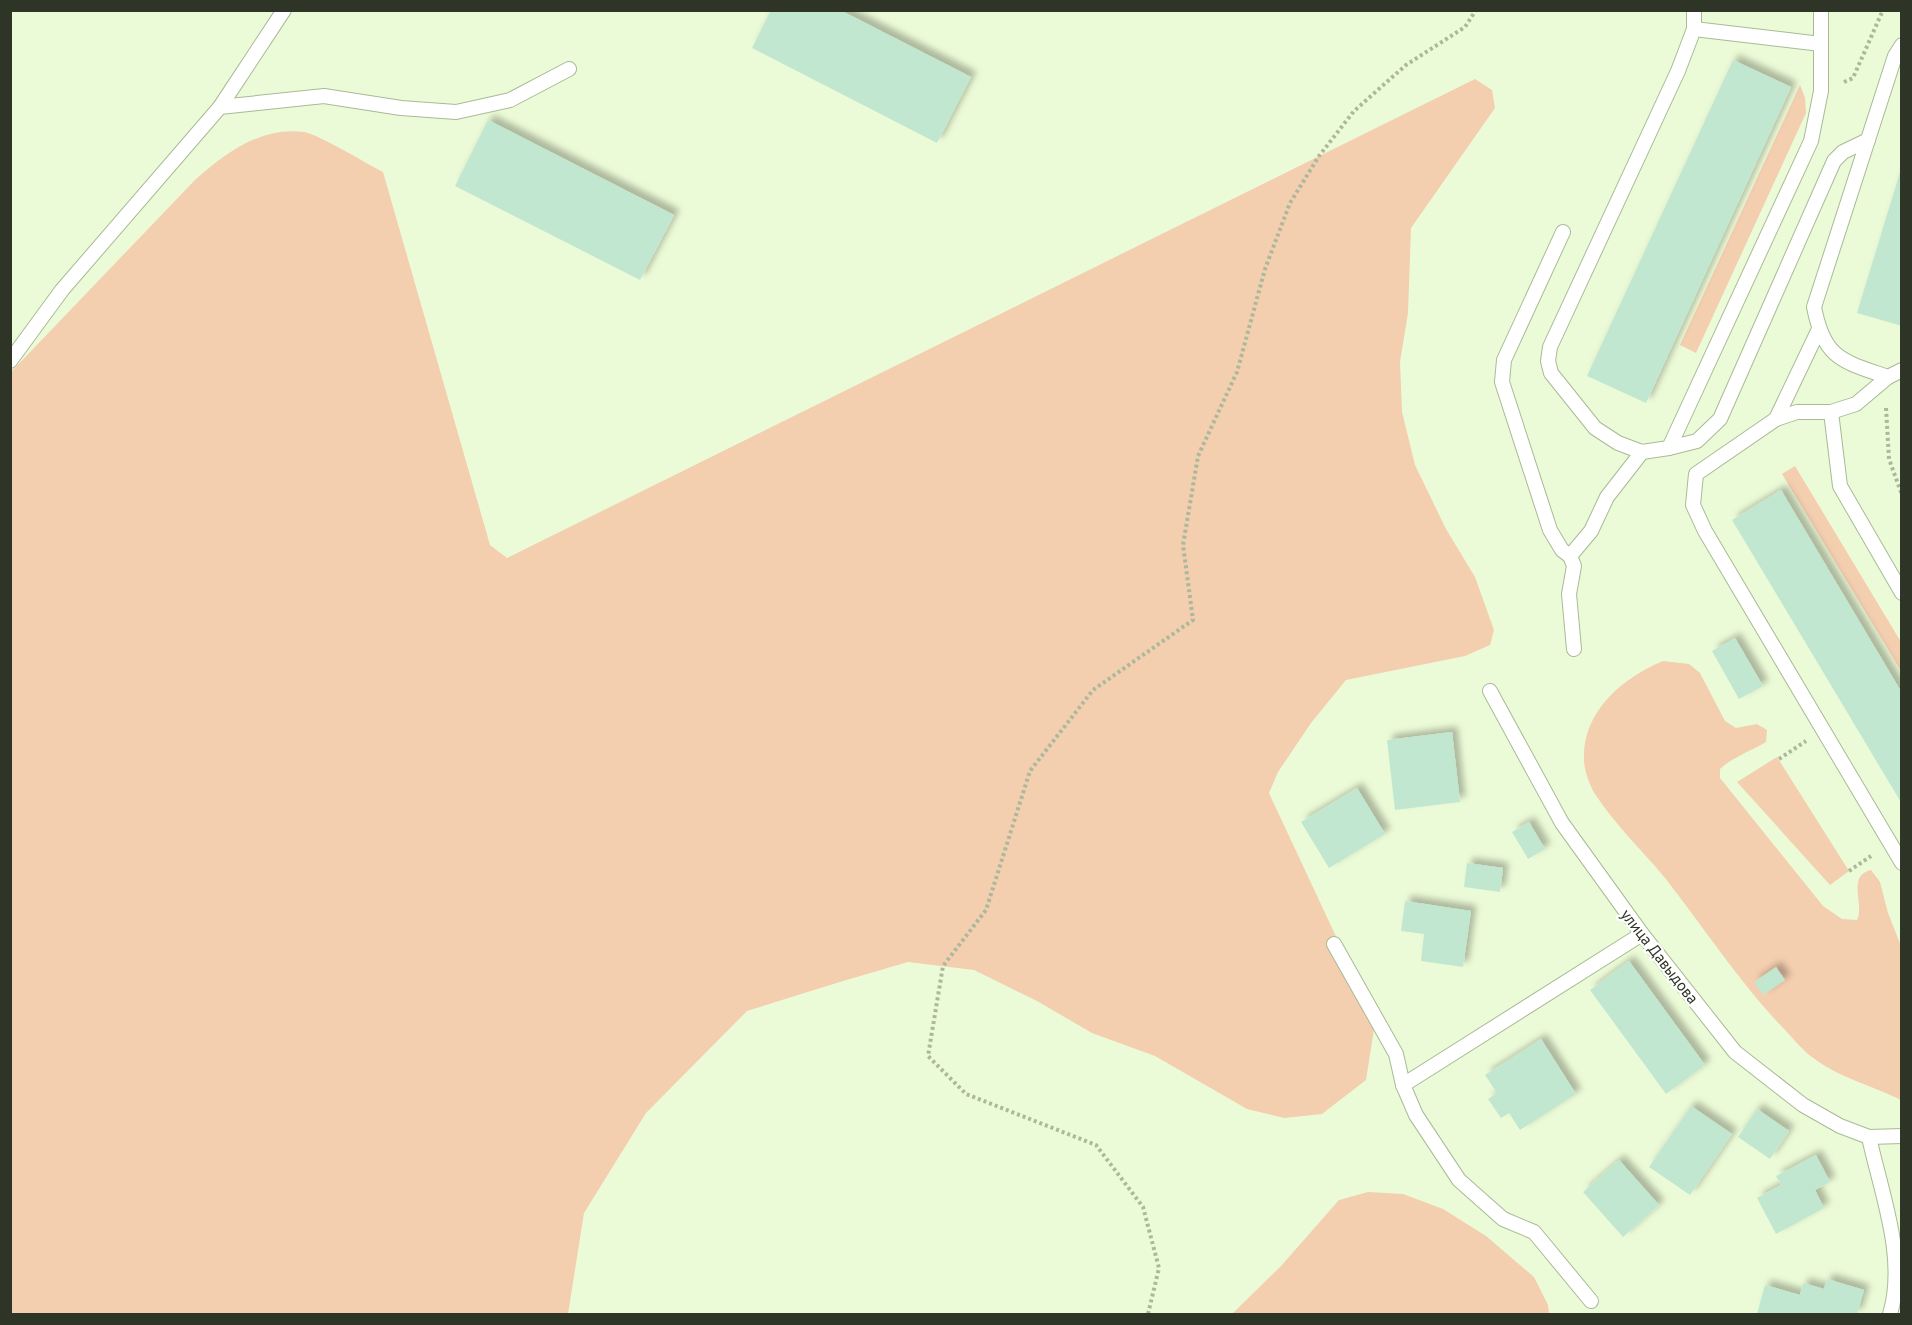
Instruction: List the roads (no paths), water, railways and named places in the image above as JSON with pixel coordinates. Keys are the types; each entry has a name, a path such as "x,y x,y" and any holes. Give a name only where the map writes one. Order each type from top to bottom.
{"lane":[{"path":"10,361 62,290 220,107 284,10"},
{"path":"1694,10 1694,28 1678,71 1550,347 1548,361 1551,373 1595,428 1618,443 1642,452 1697,441 1720,419 1834,161 1843,152 1868,140"},
{"path":"1670,448 1811,141 1821,91 1821,10"},
{"path":"1694,28 1821,44"},
{"path":"1888,377 1856,366 1831,352 1819,329 1814,307 1895,56 1902,45"},
{"path":"220,107 324,96 401,108 456,112 510,100 568,69"},
{"path":"1563,232 1504,360 1502,382 1550,530 1562,550 1570,556 1574,566 1569,594 1574,649"},
{"path":"1776,419 1819,329"},
{"path":"1902,370 1888,377 1856,404 1831,412 1797,412 1776,419 1696,474 1693,505 1705,531 1902,863"},
{"path":"1831,412 1840,486 1902,592"},
{"path":"1570,556 1591,531 1612,489 1642,452"},
{"name":"улица Давыдова","path":"1490,691 1562,823 1642,934 1735,1052 1803,1105 1840,1126 1869,1137 1902,1136"},
{"path":"1403,1085 1642,934"},
{"path":"1334,944 1396,1054 1403,1085 1416,1115 1459,1180 1503,1219 1534,1232 1591,1301"},
{"path":"1869,1137 1893,1250 1897,1284 1890,1314"}]}
